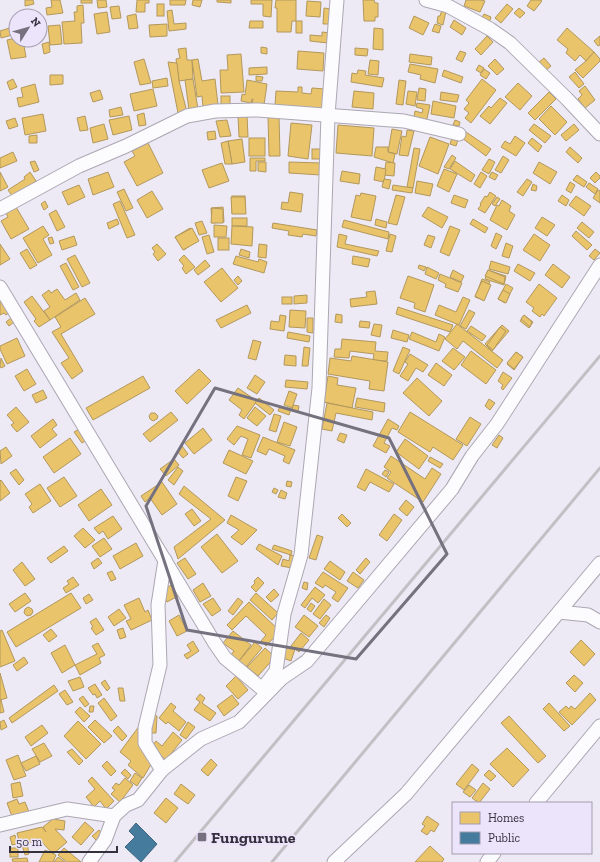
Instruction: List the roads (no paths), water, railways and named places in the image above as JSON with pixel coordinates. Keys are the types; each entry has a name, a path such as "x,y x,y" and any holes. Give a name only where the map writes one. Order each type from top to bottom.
{"street":[{"path":"89,862 105,840 114,816 126,805 138,800 162,770 201,739 239,722 264,691 276,671 284,614 302,555 319,388 328,115 337,0"},
{"path":"426,0 448,6 490,29 510,43 567,98 600,134"},
{"path":"0,209 79,166 126,146 187,116 215,111 258,110 404,121 459,134"},
{"path":"264,691 307,661 452,489 472,456 497,424 600,265"},
{"path":"0,287 214,642 225,658 264,691"},
{"path":"162,770 145,742 145,728 160,665 158,605 165,560"},
{"path":"334,862 406,794 600,563"},
{"path":"559,612 588,615 600,622"},
{"path":"537,802 600,726"},
{"path":"0,826 66,809 114,816"},
{"path":"487,862 493,854"}],"railway":[{"path":"175,862 600,356"},
{"path":"272,862 600,468"}],"place":[{"name":"Fungurume","path":"202,837"}]}
